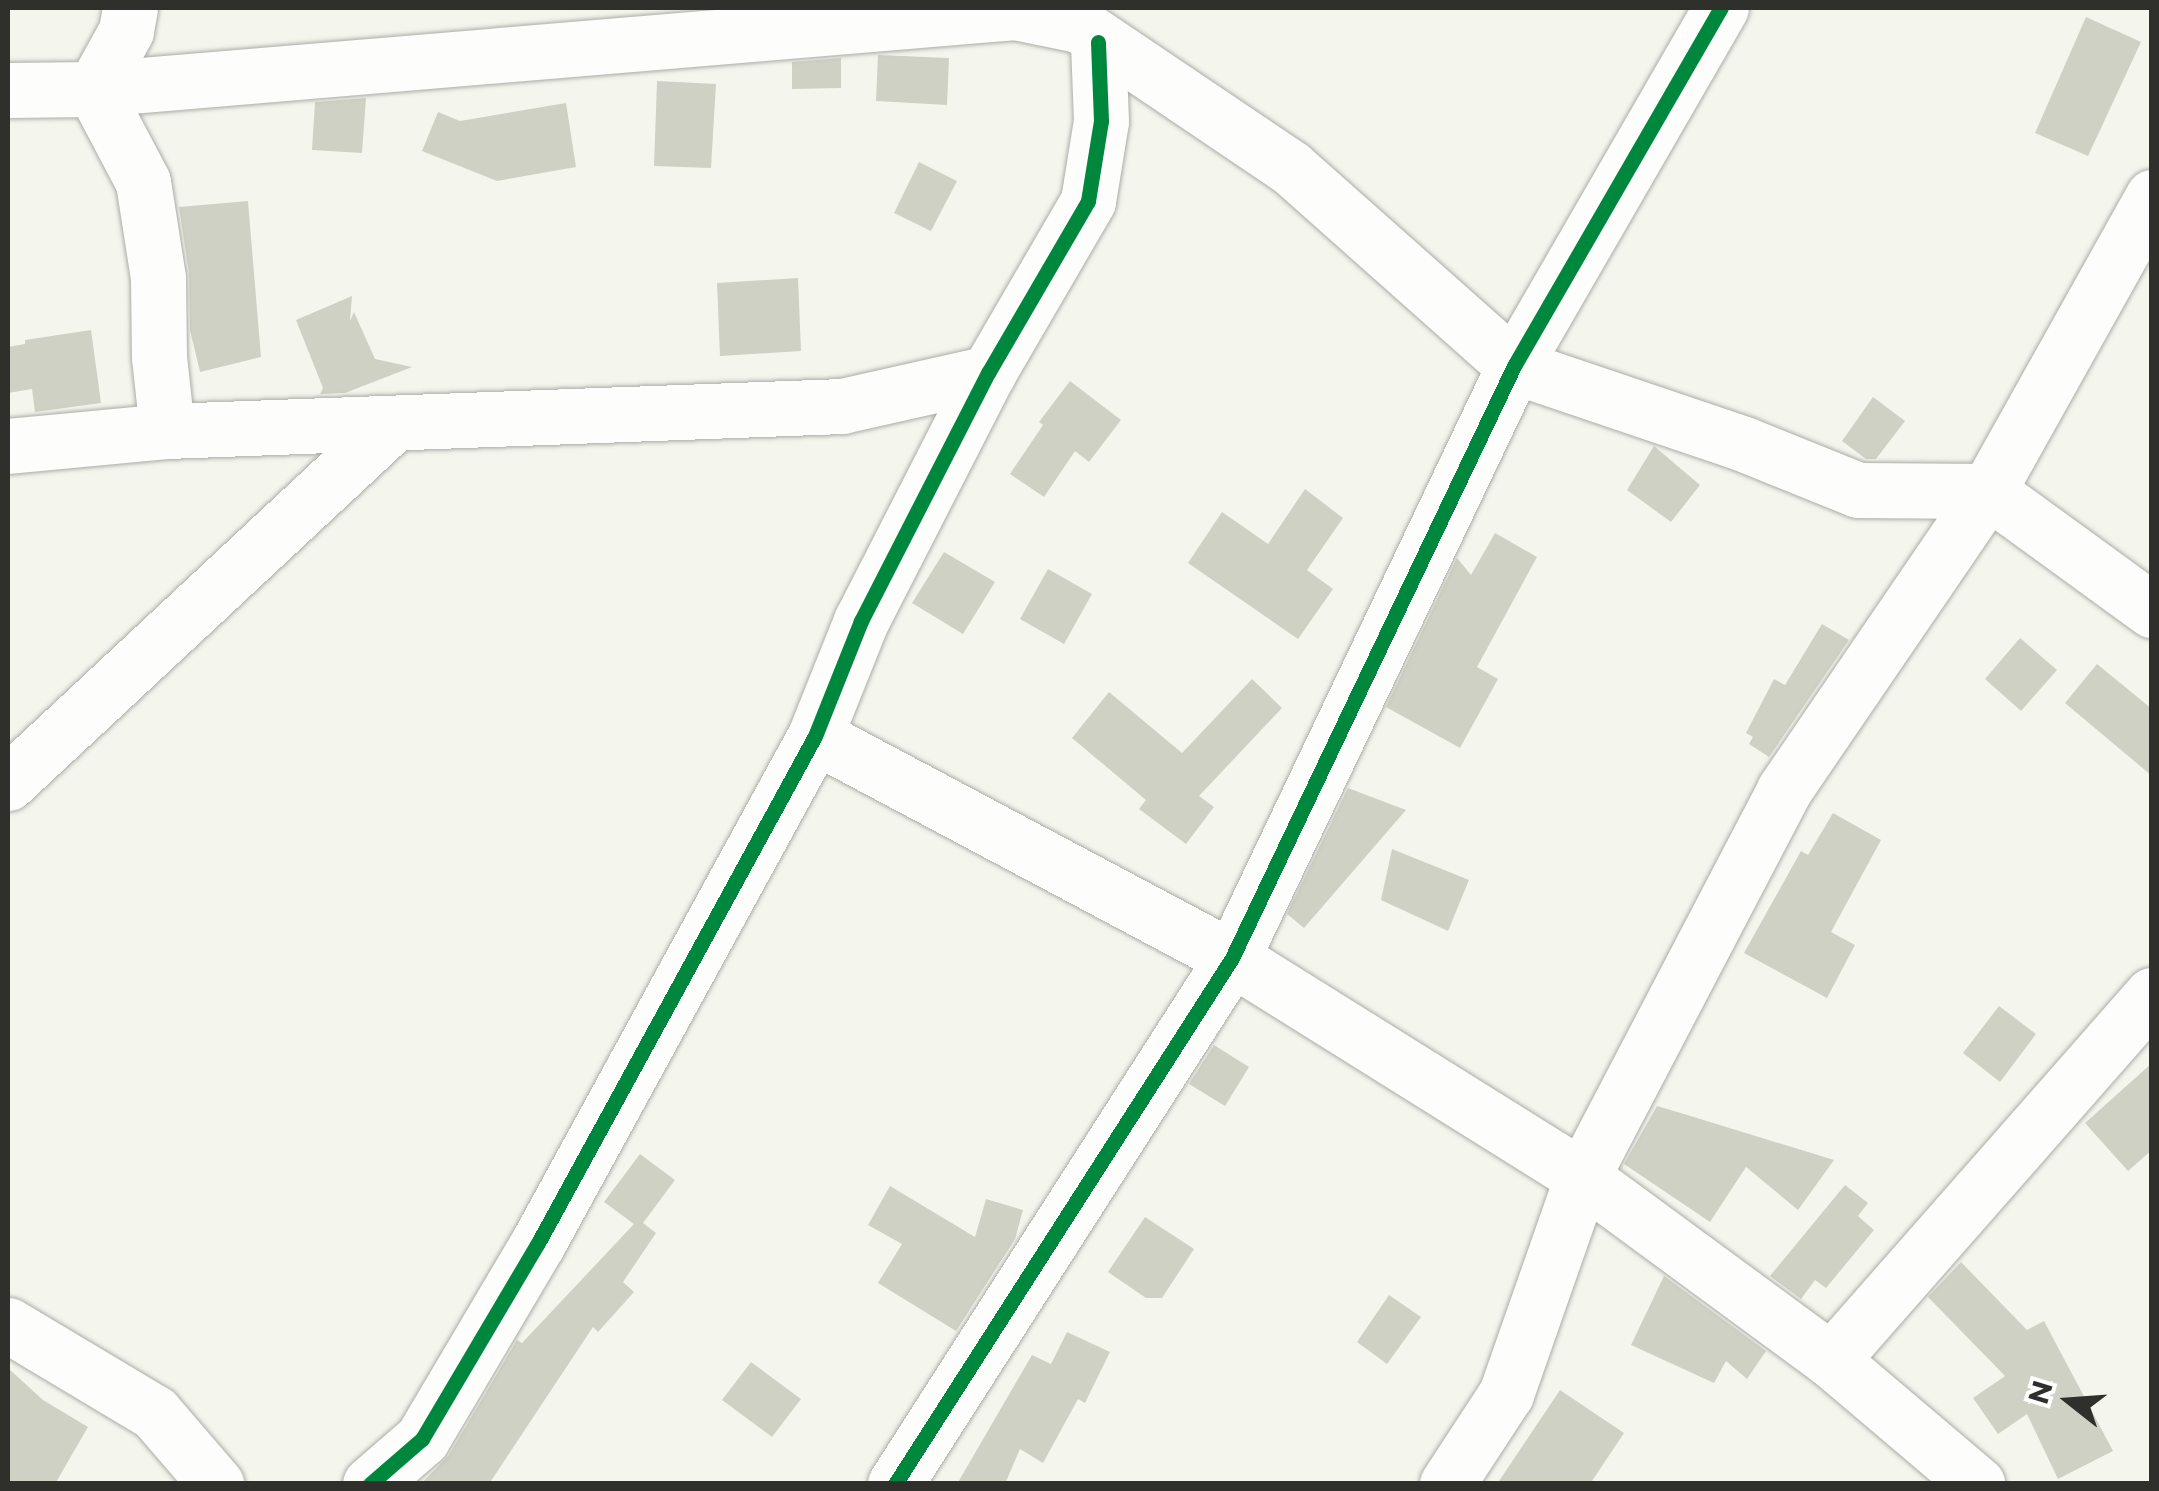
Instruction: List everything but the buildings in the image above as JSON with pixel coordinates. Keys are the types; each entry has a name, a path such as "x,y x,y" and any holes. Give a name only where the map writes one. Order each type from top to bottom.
{"street":[{"path":"94,90 126,31 130,8"},
{"path":"895,1484 1232,958 1514,366 1720,8"},
{"path":"8,90 94,90 1015,10 1080,25 1098,42 1291,168 1514,366 1744,444 1858,490 1988,491 2152,610"},
{"path":"370,1484 422,1439 538,1243 816,736 861,621 988,372 1088,200 1101,120 1098,42"},
{"path":"94,90 143,182 158,278 158,357 167,431"},
{"path":"1448,1484 1506,1394 1582,1177 1784,790 1988,491 2152,197"},
{"path":"8,446 167,431 842,406 988,372"},
{"path":"8,784 392,424"},
{"path":"816,736 1232,958 1582,1177 1831,1360 1977,1484"},
{"path":"1831,1360 2152,996"},
{"path":"8,1325 155,1413 216,1484"}],"cycle path":[{"path":"895,1484 1232,958 1514,366 1721,8"},
{"path":"370,1484 422,1439 538,1243 815,736 861,621 988,373 1088,201 1101,121 1098,42"}]}
